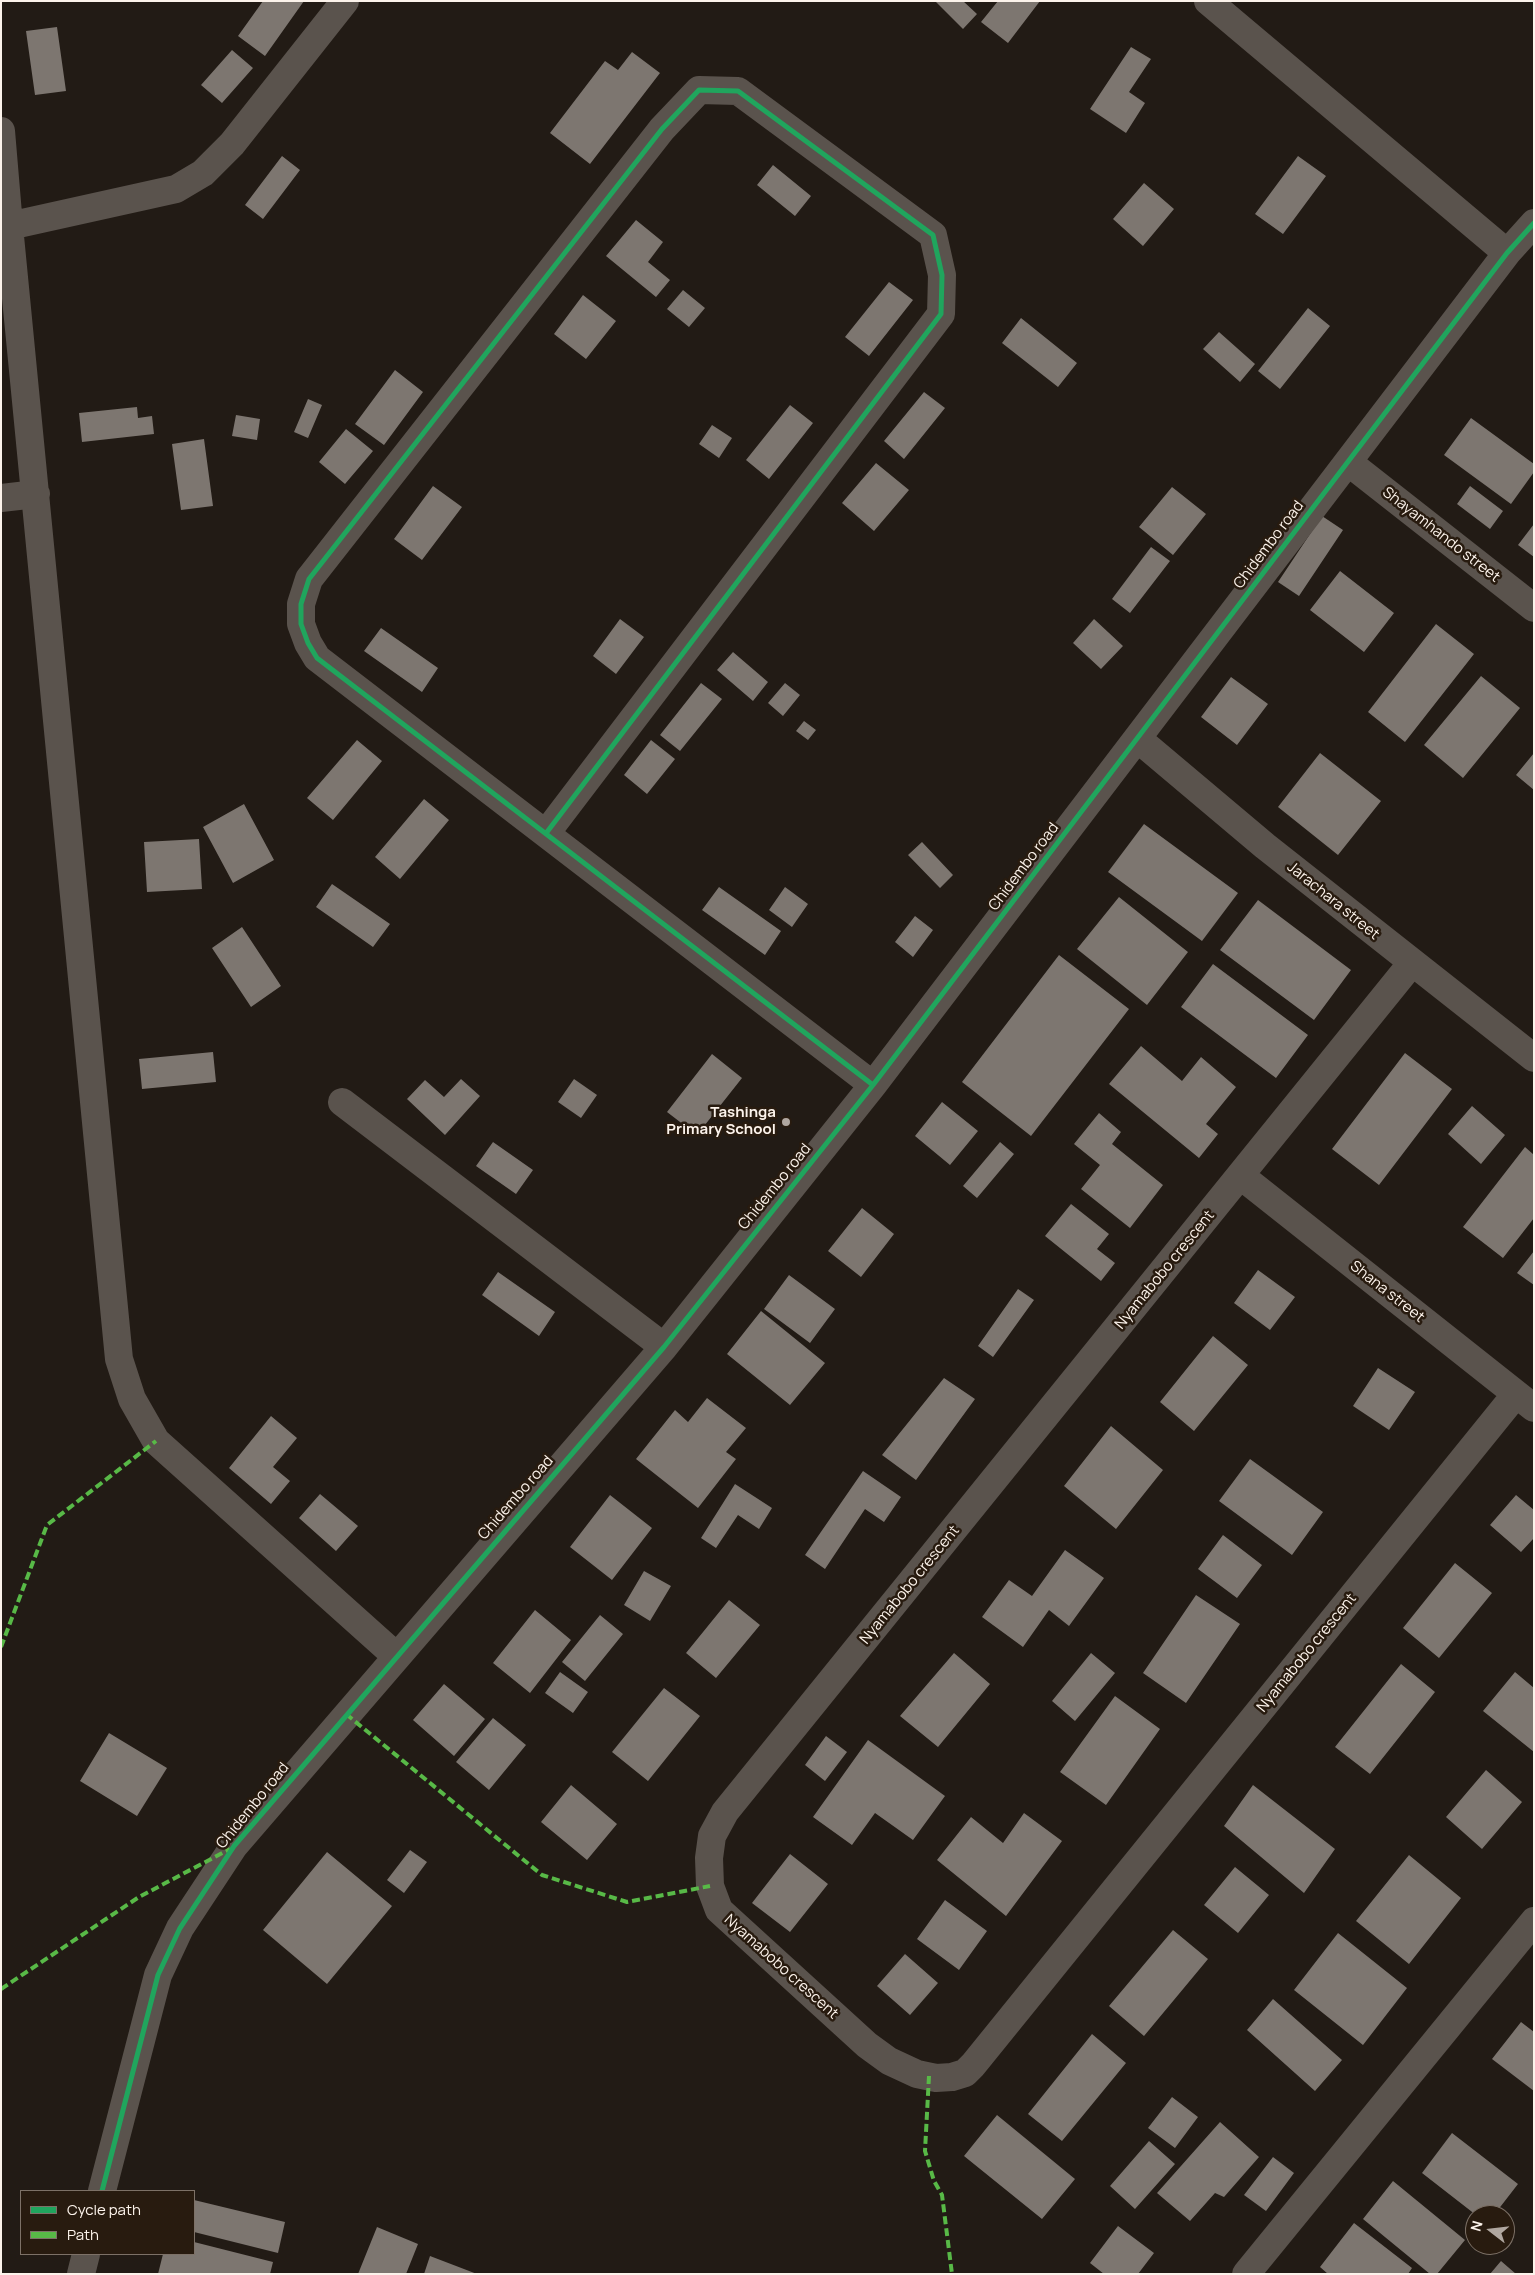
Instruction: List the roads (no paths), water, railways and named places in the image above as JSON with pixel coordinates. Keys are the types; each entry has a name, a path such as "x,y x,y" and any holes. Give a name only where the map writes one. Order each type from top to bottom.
{"street":[{"path":"9,226 176,189 203,172 232,144 344,1"},
{"path":"1208,1 1507,253"},
{"path":"547,832 941,314 942,275 933,235 738,91 699,90 662,129 309,579 301,604 301,624 308,643 317,658 547,832 872,1085"},
{"path":"1,130 119,1359 132,1399 156,1441 396,1656"},
{"name":"Chidembo road","path":"102,2190 158,1975 180,1928 234,1846 664,1347 872,1085 1138,739 1507,253 1534,223"},
{"name":"Shayamhando street","path":"1348,462 1534,608"},
{"path":"1,498 36,494"},
{"name":"Jarachara street","path":"1138,739 1265,846 1411,964 1534,1058"},
{"name":"Nyamabobo crescent","path":"1411,964 725,1812 712,1836 709,1858 710,1886 719,1910 867,2045 889,2061 916,2074 952,2078 965,2073 974,2065 1525,1401"},
{"path":"342,1102 664,1347"},
{"name":"Shana street","path":"1241,1176 1525,1401"},
{"path":"1246,2274 1534,1920"},
{"path":"81,2274 86,2255"}],"place":[{"name":"Tashinga Primary School","path":"786,1122"}]}
